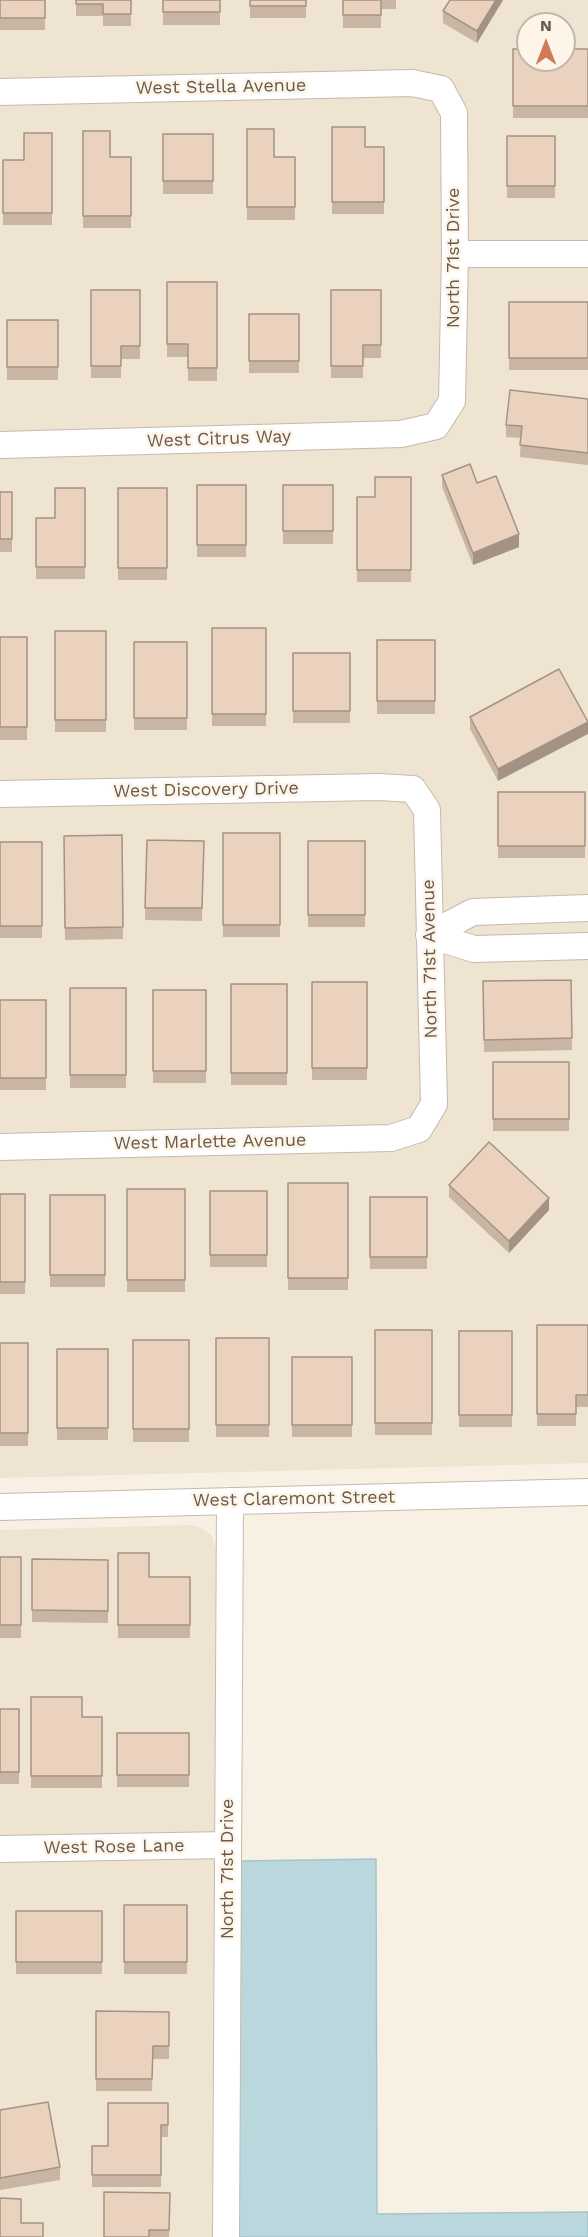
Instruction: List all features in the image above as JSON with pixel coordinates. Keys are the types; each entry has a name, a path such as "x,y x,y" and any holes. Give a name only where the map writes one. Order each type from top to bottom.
{"street":[{"name":"West Stella Avenue","path":"0,92 412,83 441,89"},
{"name":"North 71st Drive","path":"436,426 452,401 455,254 454,113 441,89"},
{"path":"455,254 588,254"},
{"name":"West Citrus Way","path":"0,445 401,434 436,426"},
{"name":"West Discovery Drive","path":"0,794 367,787 413,789"},
{"name":"North 71st Avenue","path":"413,789 427,810 434,1104 419,1129"},
{"path":"429,935 473,912 588,908"},
{"path":"429,935 474,949 588,946"},
{"name":"West Marlette Avenue","path":"0,1147 391,1138 419,1129"},
{"name":"West Claremont Street","path":"0,1507 588,1492"},
{"name":"North 71st Drive","path":"226,2237 230,1501"},
{"name":"West Rose Lane","path":"0,1850 228,1845"}],"shaded area":[{"path":"0,0 588,0 588,1463 0,1478"},
{"path":"192,1525 204,1529 213,1537 216,1549 212,2237 0,2237 0,1530"}],"water":[{"path":"376,1859 377,2214 588,2212 588,2237 238,2237 241,1861"}],"building":[{"path":"0,0 45,0 45,18 0,18"},
{"path":"76,0 131,0 131,14 103,14 103,4 76,4"},
{"path":"163,0 220,0 220,12 163,12"},
{"path":"250,0 306,0 306,6 250,6"},
{"path":"343,0 381,0 381,15 343,15"},
{"path":"450,0 496,0 477,31 443,11"},
{"path":"513,49 516,49 516,72 576,72 576,49 588,49 588,106 513,106"},
{"path":"332,127 365,127 365,147 384,147 384,202 332,202"},
{"path":"247,129 274,129 274,157 295,157 295,207 247,207"},
{"path":"83,131 110,131 110,157 131,157 131,216 83,216"},
{"path":"24,133 52,133 52,213 3,213 3,160 24,160"},
{"path":"163,134 213,134 213,181 163,181"},
{"path":"507,136 555,136 555,186 507,186"},
{"path":"167,282 217,282 217,368 188,368 188,344 167,344"},
{"path":"91,290 140,290 140,346 121,346 121,366 91,366"},
{"path":"331,290 381,290 381,345 363,345 363,366 331,366"},
{"path":"509,302 588,302 588,358 509,358"},
{"path":"249,314 299,314 299,361 249,361"},
{"path":"7,320 58,320 58,367 7,367"},
{"path":"510,390 588,399 588,453 520,445 522,426 506,425"},
{"path":"470,464 477,483 496,476 519,534 473,553 442,475"},
{"path":"375,477 411,477 411,570 357,570 357,497 375,497"},
{"path":"197,485 246,485 246,545 197,545"},
{"path":"283,485 333,485 333,531 283,531"},
{"path":"55,488 85,488 85,567 36,567 36,518 55,518"},
{"path":"118,488 167,488 167,568 118,568"},
{"path":"0,492 12,492 12,539 0,539"},
{"path":"212,628 266,628 266,714 212,714"},
{"path":"55,631 106,631 106,720 55,720"},
{"path":"0,637 27,637 27,727 0,727"},
{"path":"377,640 435,640 435,701 377,701"},
{"path":"134,642 187,642 187,718 134,718"},
{"path":"293,653 350,653 350,711 293,711"},
{"path":"559,669 588,722 498,769 470,717"},
{"path":"498,792 585,792 585,846 498,846"},
{"path":"223,833 280,833 280,925 223,925"},
{"path":"122,835 123,927 65,928 64,836"},
{"path":"147,840 204,841 202,908 145,908"},
{"path":"308,841 365,841 365,915 308,915"},
{"path":"0,842 42,842 42,926 0,926"},
{"path":"571,980 572,1038 484,1040 483,981"},
{"path":"312,982 367,982 367,1068 312,1068"},
{"path":"231,984 287,984 287,1073 231,1073"},
{"path":"70,988 126,988 126,1075 70,1075"},
{"path":"153,990 206,990 206,1071 153,1071"},
{"path":"0,1000 46,1000 46,1078 0,1078"},
{"path":"493,1062 569,1062 569,1119 493,1119"},
{"path":"489,1142 549,1198 509,1241 449,1185"},
{"path":"288,1183 348,1183 348,1278 288,1278"},
{"path":"127,1189 185,1189 185,1280 127,1280"},
{"path":"210,1191 267,1191 267,1255 210,1255"},
{"path":"0,1194 25,1194 25,1282 0,1282"},
{"path":"50,1195 105,1195 105,1275 50,1275"},
{"path":"370,1197 427,1197 427,1257 370,1257"},
{"path":"537,1325 588,1325 588,1395 576,1395 576,1414 537,1414"},
{"path":"375,1330 432,1330 432,1423 375,1423"},
{"path":"459,1331 512,1331 512,1415 459,1415"},
{"path":"216,1338 269,1338 269,1425 216,1425"},
{"path":"133,1340 189,1340 189,1429 133,1429"},
{"path":"0,1343 28,1343 28,1433 0,1433"},
{"path":"57,1349 108,1349 108,1428 57,1428"},
{"path":"292,1357 352,1357 352,1425 292,1425"},
{"path":"118,1553 149,1553 149,1577 190,1577 190,1625 118,1625"},
{"path":"0,1557 21,1557 21,1625 0,1625"},
{"path":"32,1559 108,1560 108,1611 32,1610"},
{"path":"31,1697 82,1697 82,1717 102,1717 102,1776 31,1776"},
{"path":"0,1709 19,1709 19,1772 0,1772"},
{"path":"117,1733 189,1733 189,1775 117,1775"},
{"path":"124,1905 187,1905 187,1962 124,1962"},
{"path":"16,1911 102,1911 102,1962 16,1962"},
{"path":"96,2011 169,2012 169,2046 153,2046 152,2079 96,2079"},
{"path":"48,2102 60,2167 0,2178 0,2110"},
{"path":"108,2103 168,2103 168,2125 161,2125 161,2175 92,2175 92,2146 108,2146"},
{"path":"104,2192 170,2193 169,2230 149,2230 149,2237 104,2237"},
{"path":"0,2198 21,2199 21,2223 43,2223 43,2237 0,2237"}]}
